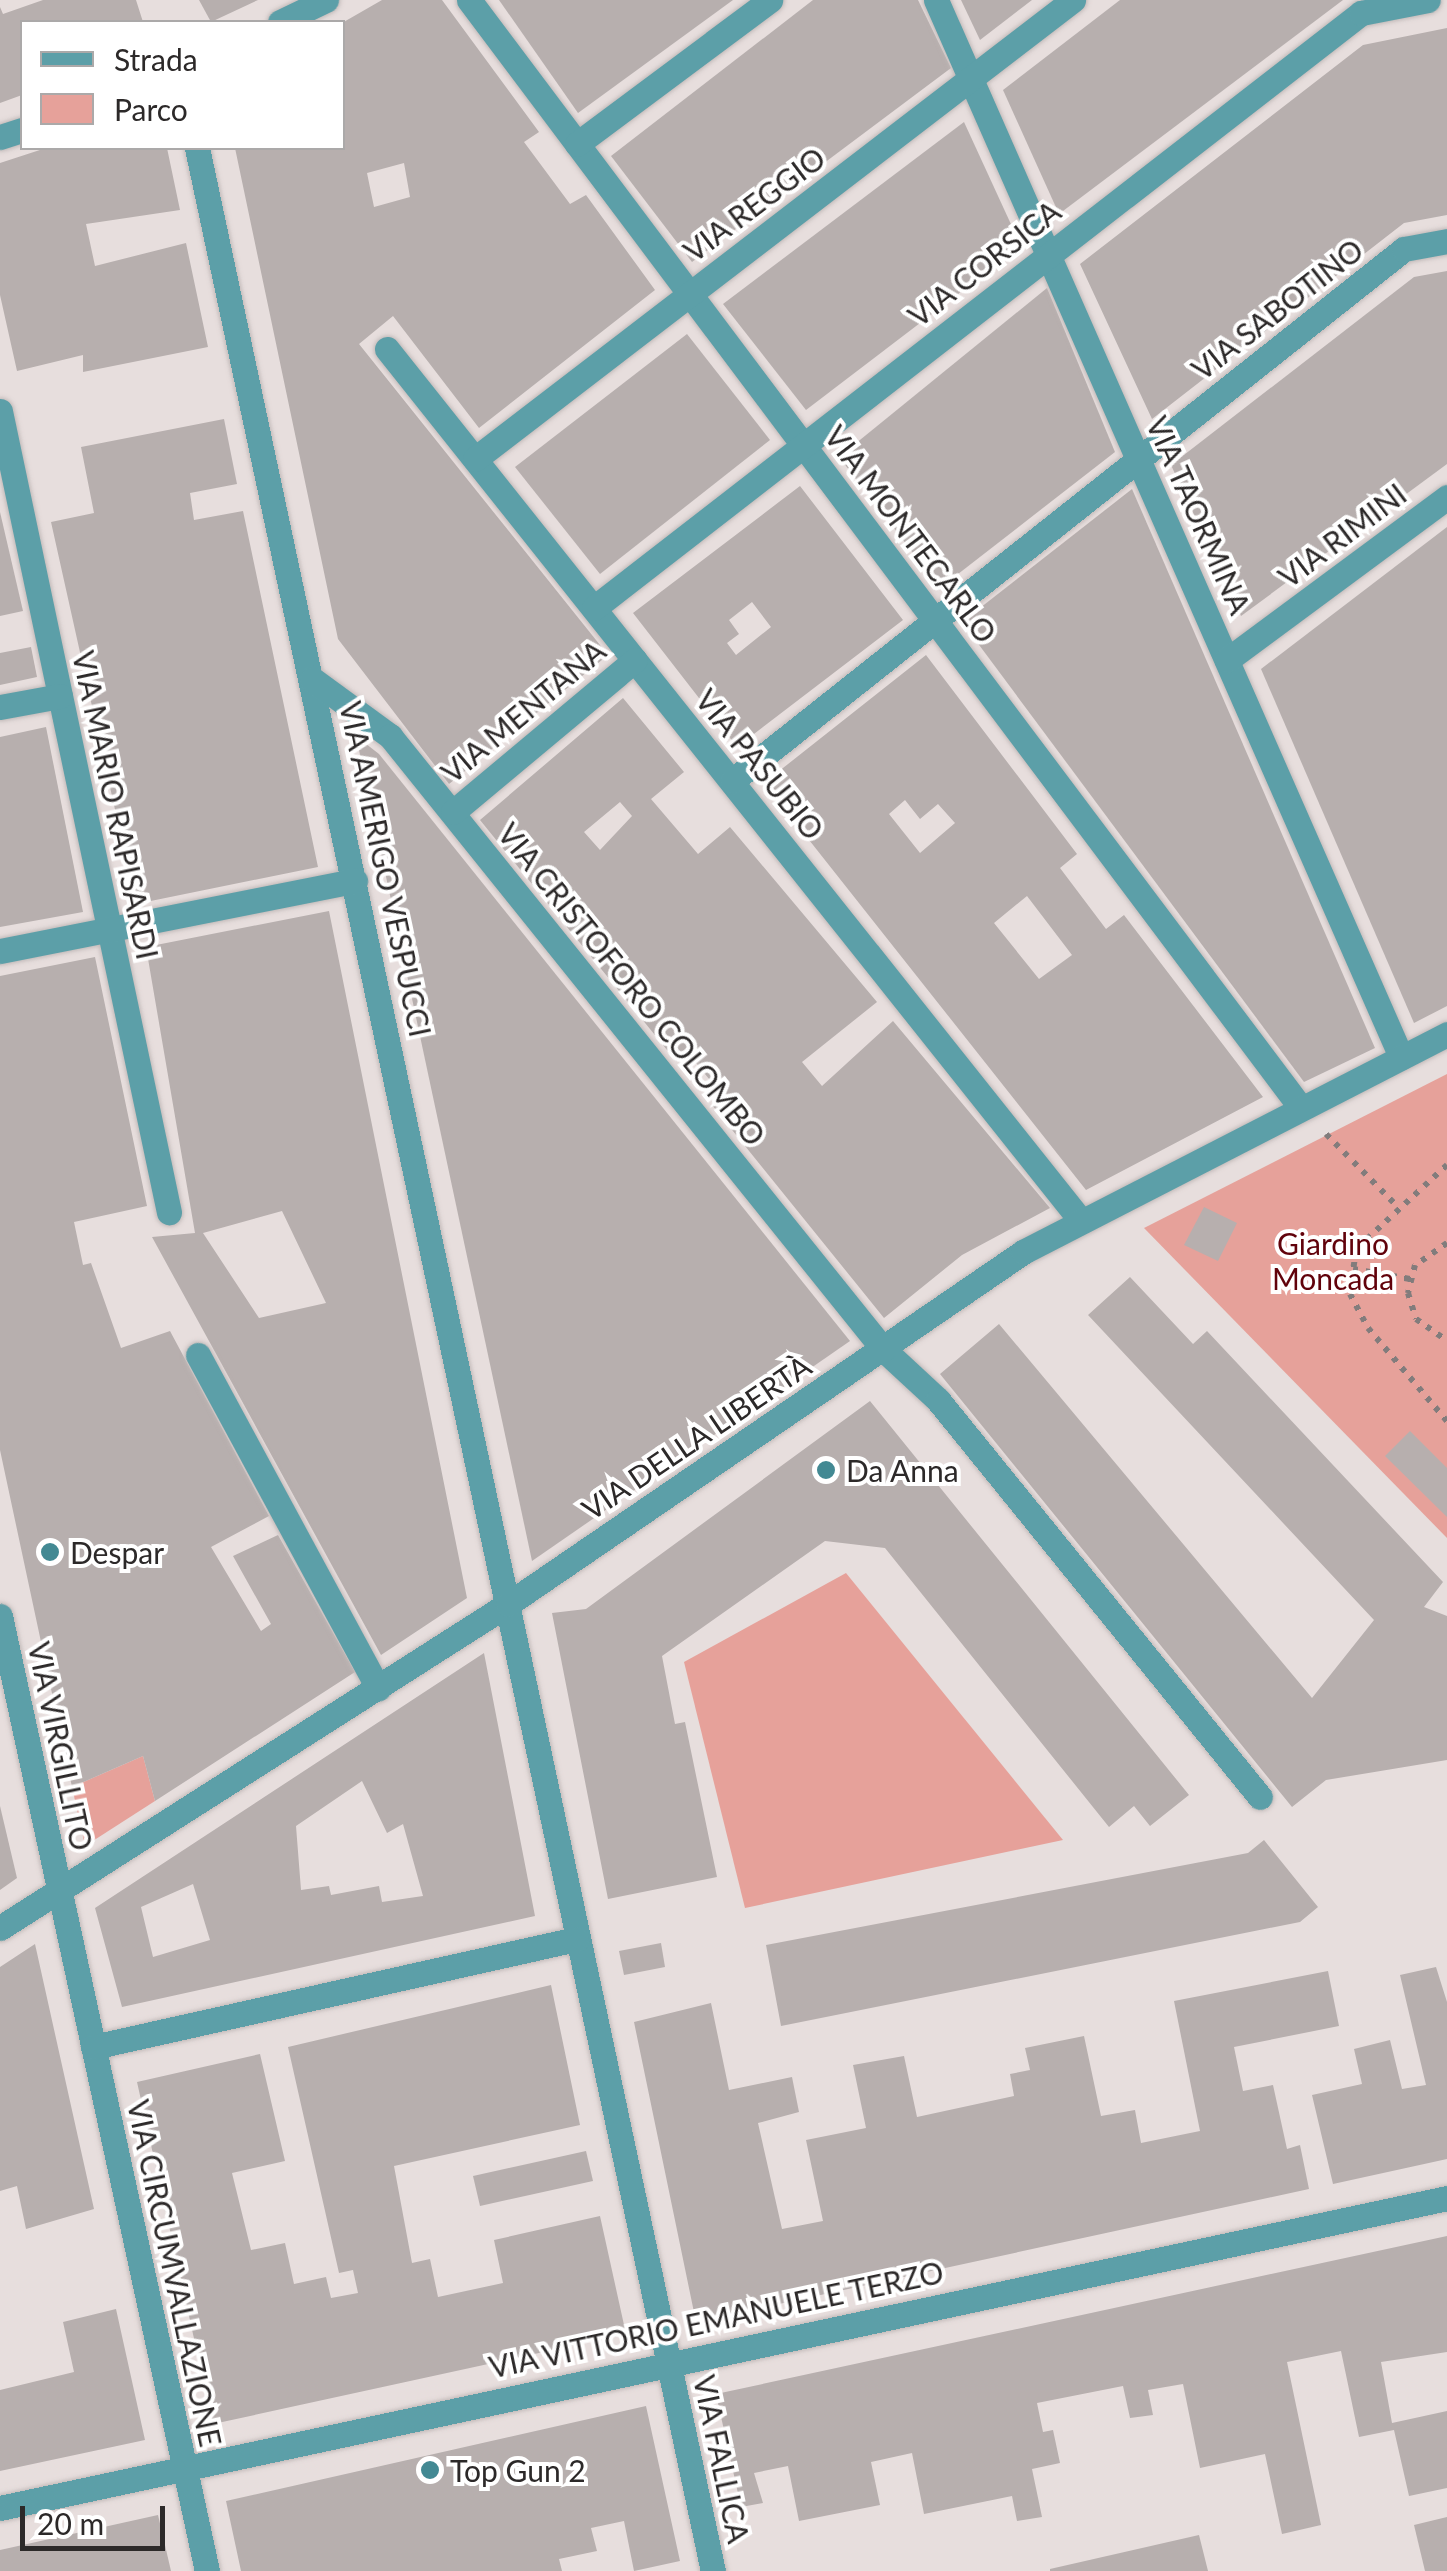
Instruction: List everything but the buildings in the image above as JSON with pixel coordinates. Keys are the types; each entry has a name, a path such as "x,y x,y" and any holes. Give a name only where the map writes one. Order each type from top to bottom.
{"street":[{"path":"284,20 326,0"},
{"name":"VIA MONTECARLO","path":"469,0 1301,1108"},
{"path":"576,144 770,0"},
{"name":"VIA TAORMINA","path":"936,0 1401,1057"},
{"name":"VIA REGGIO","path":"475,459 1074,0"},
{"name":"VIA CORSICA","path":"594,608 1362,12 1428,0"},
{"name":"VIA AMERIGO VESPUCCI","path":"197,150 508,1604"},
{"name":"VIA SABOTINO","path":"732,781 1404,250 1447,241"},
{"name":"VIA PASUBIO","path":"387,349 1081,1221"},
{"name":"VIA MARIO RAPISARDI","path":"0,411 169,1212"},
{"name":"VIA RIMINI","path":"1228,660 1447,497"},
{"name":"VIA MENTANA","path":"453,812 634,660"},
{"name":"VIA CRISTOFORO COLOMBO","path":"312,679 390,736 883,1350 938,1400 1260,1797"},
{"path":"0,708 60,696"},
{"path":"0,951 355,881"},
{"name":"VIA DELLA LIBERTÀ","path":"0,1928 508,1604 1024,1252 1447,1034"},
{"path":"198,1355 378,1688"},
{"path":"508,1604 668,2361"},
{"name":"VIA VIRGILLITO","path":"2,1632 59,1890"},
{"name":"VIA CIRCUMVALLAZIONE","path":"59,1890 207,2571"},
{"path":"93,2048 576,1939"},
{"name":"VIA VITTORIO EMANUELE TERZO","path":"0,2508 668,2361 1447,2198"},
{"name":"VIA FALLICA","path":"668,2361 713,2571"}],"path":[{"path":"1301,1108 1399,1208"},
{"path":"1447,1165 1356,1249 1350,1294 1368,1328 1447,1421"},
{"path":"1447,1243 1425,1253 1410,1279 1416,1319 1447,1340"},
{"path":"1353,1268 1410,1279"}],"green space":[{"name":"Giardino Moncada","path":"1447,1074 1447,1538 1144,1228"},
{"path":"846,1573 1063,1840 745,1908 684,1662"},
{"path":"143,1756 155,1801 85,1846 72,1787"}],"place":[{"name":"Da Anna","path":"826,1470"},
{"name":"Despar","path":"50,1552"},
{"name":"Top Gun 2","path":"430,2470"}]}
